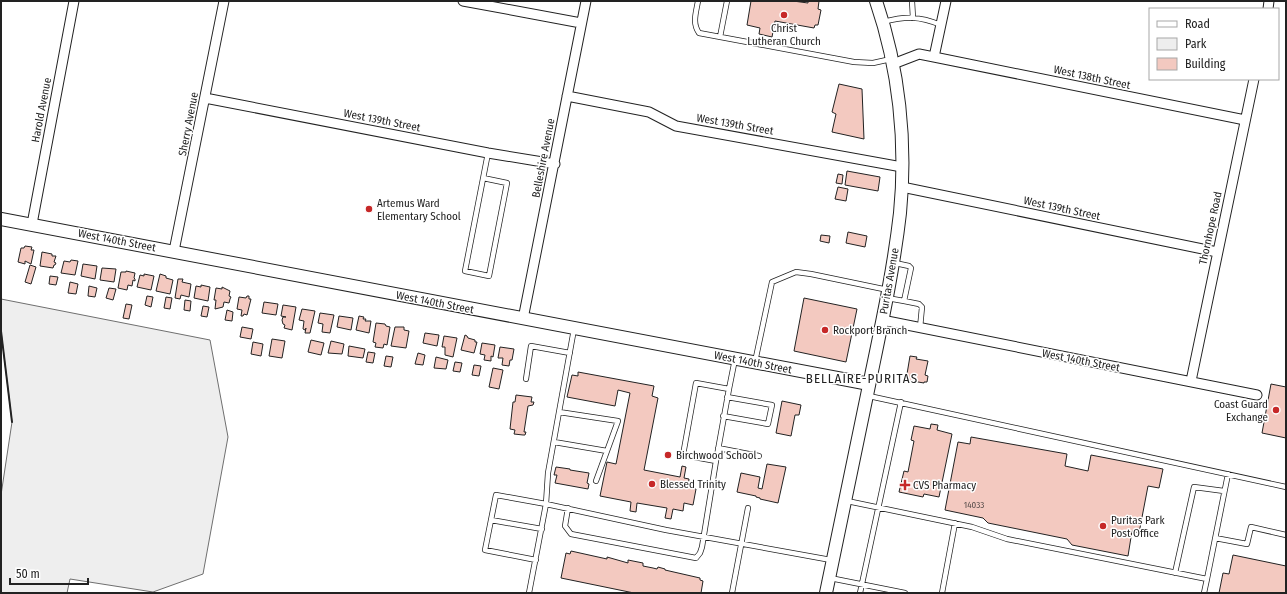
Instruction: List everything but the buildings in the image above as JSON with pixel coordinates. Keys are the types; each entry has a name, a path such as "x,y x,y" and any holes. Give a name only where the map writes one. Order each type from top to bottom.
{"street":[{"name":"Harold Avenue","path":"32,224 74,1"},
{"name":"Sherry Avenue","path":"174,251 224,1"},
{"path":"463,1 581,23"},
{"name":"Belleshire Avenue","path":"523,319 586,1"},
{"name":"Puritas Avenue","path":"826,593 893,263 902,187 898,101 893,62 876,1"},
{"path":"893,62 919,54 934,57 946,1"},
{"name":"West 138th Street","path":"934,57 1245,120"},
{"name":"Thornhope Road","path":"1191,381 1254,80"},
{"name":"West 139th Street","path":"566,96 649,112 676,126 902,167"},
{"name":"West 139th Street","path":"205,98 488,153 554,164"},
{"name":"West 139th Street","path":"902,187 1218,252"},
{"name":"West 140th Street","path":"1,219 735,359 868,390"},
{"name":"West 140th Street","path":"882,320 1257,395"}],"lane":[{"path":"698,1 694,22 695,28 699,33 854,62 893,62"},
{"path":"720,37 727,1"},
{"path":"912,1 913,18"},
{"path":"883,22 903,18 922,18 941,25"},
{"path":"483,178 507,183 489,276 465,271 483,178 488,153"},
{"path":"893,263 909,266 911,268 904,301"},
{"path":"755,363 772,282 796,272 811,274 919,304 922,307 920,328"},
{"path":"530,593 546,504 548,473 574,328"},
{"path":"526,379 531,346 570,353"},
{"path":"568,508 565,526 571,534 696,558 700,553 704,536 723,416 735,359"},
{"path":"716,461 683,455 696,383 729,388"},
{"path":"868,390 901,402 1286,487"},
{"path":"723,416 768,424 772,405 727,397"},
{"path":"860,593 901,402"},
{"path":"559,412 618,421 596,481"},
{"path":"554,442 607,451"},
{"path":"718,448 759,456"},
{"path":"1204,593 1228,474"},
{"path":"1175,573 1194,488 1224,491"},
{"path":"536,560 485,550 496,495 568,508 741,544 833,560"},
{"path":"845,501 955,523 1007,539 1207,579"},
{"path":"732,593 748,508"},
{"path":"492,520 542,529"},
{"path":"942,593 955,523"},
{"path":"1215,538 1247,544 1251,527 1286,535"},
{"path":"829,578 903,593"}],"green space":[{"path":"1,299 210,340 228,437 203,574 153,592 70,579 67,593 1,593 1,495 12,422 1,331"}],"wall":[{"path":"1,331 12,422"}],"place":[{"name":"Christ Lutheran Church","path":"784,15"},
{"name":"Artemus Ward Elementary School","path":"369,209"},
{"name":"Rockport Branch","path":"825,330"},
{"name":"Coast Guard Exchange","path":"1276,410"},
{"name":"Birchwood School","path":"668,455"},
{"name":"Blessed Trinity","path":"652,484"},
{"name":"CVS Pharmacy","path":"905,485"},
{"name":"Puritas Park Post Office","path":"1103,526"}],"district":[{"name":"BELLAIRE-PURITAS","path":"862,378"}]}
